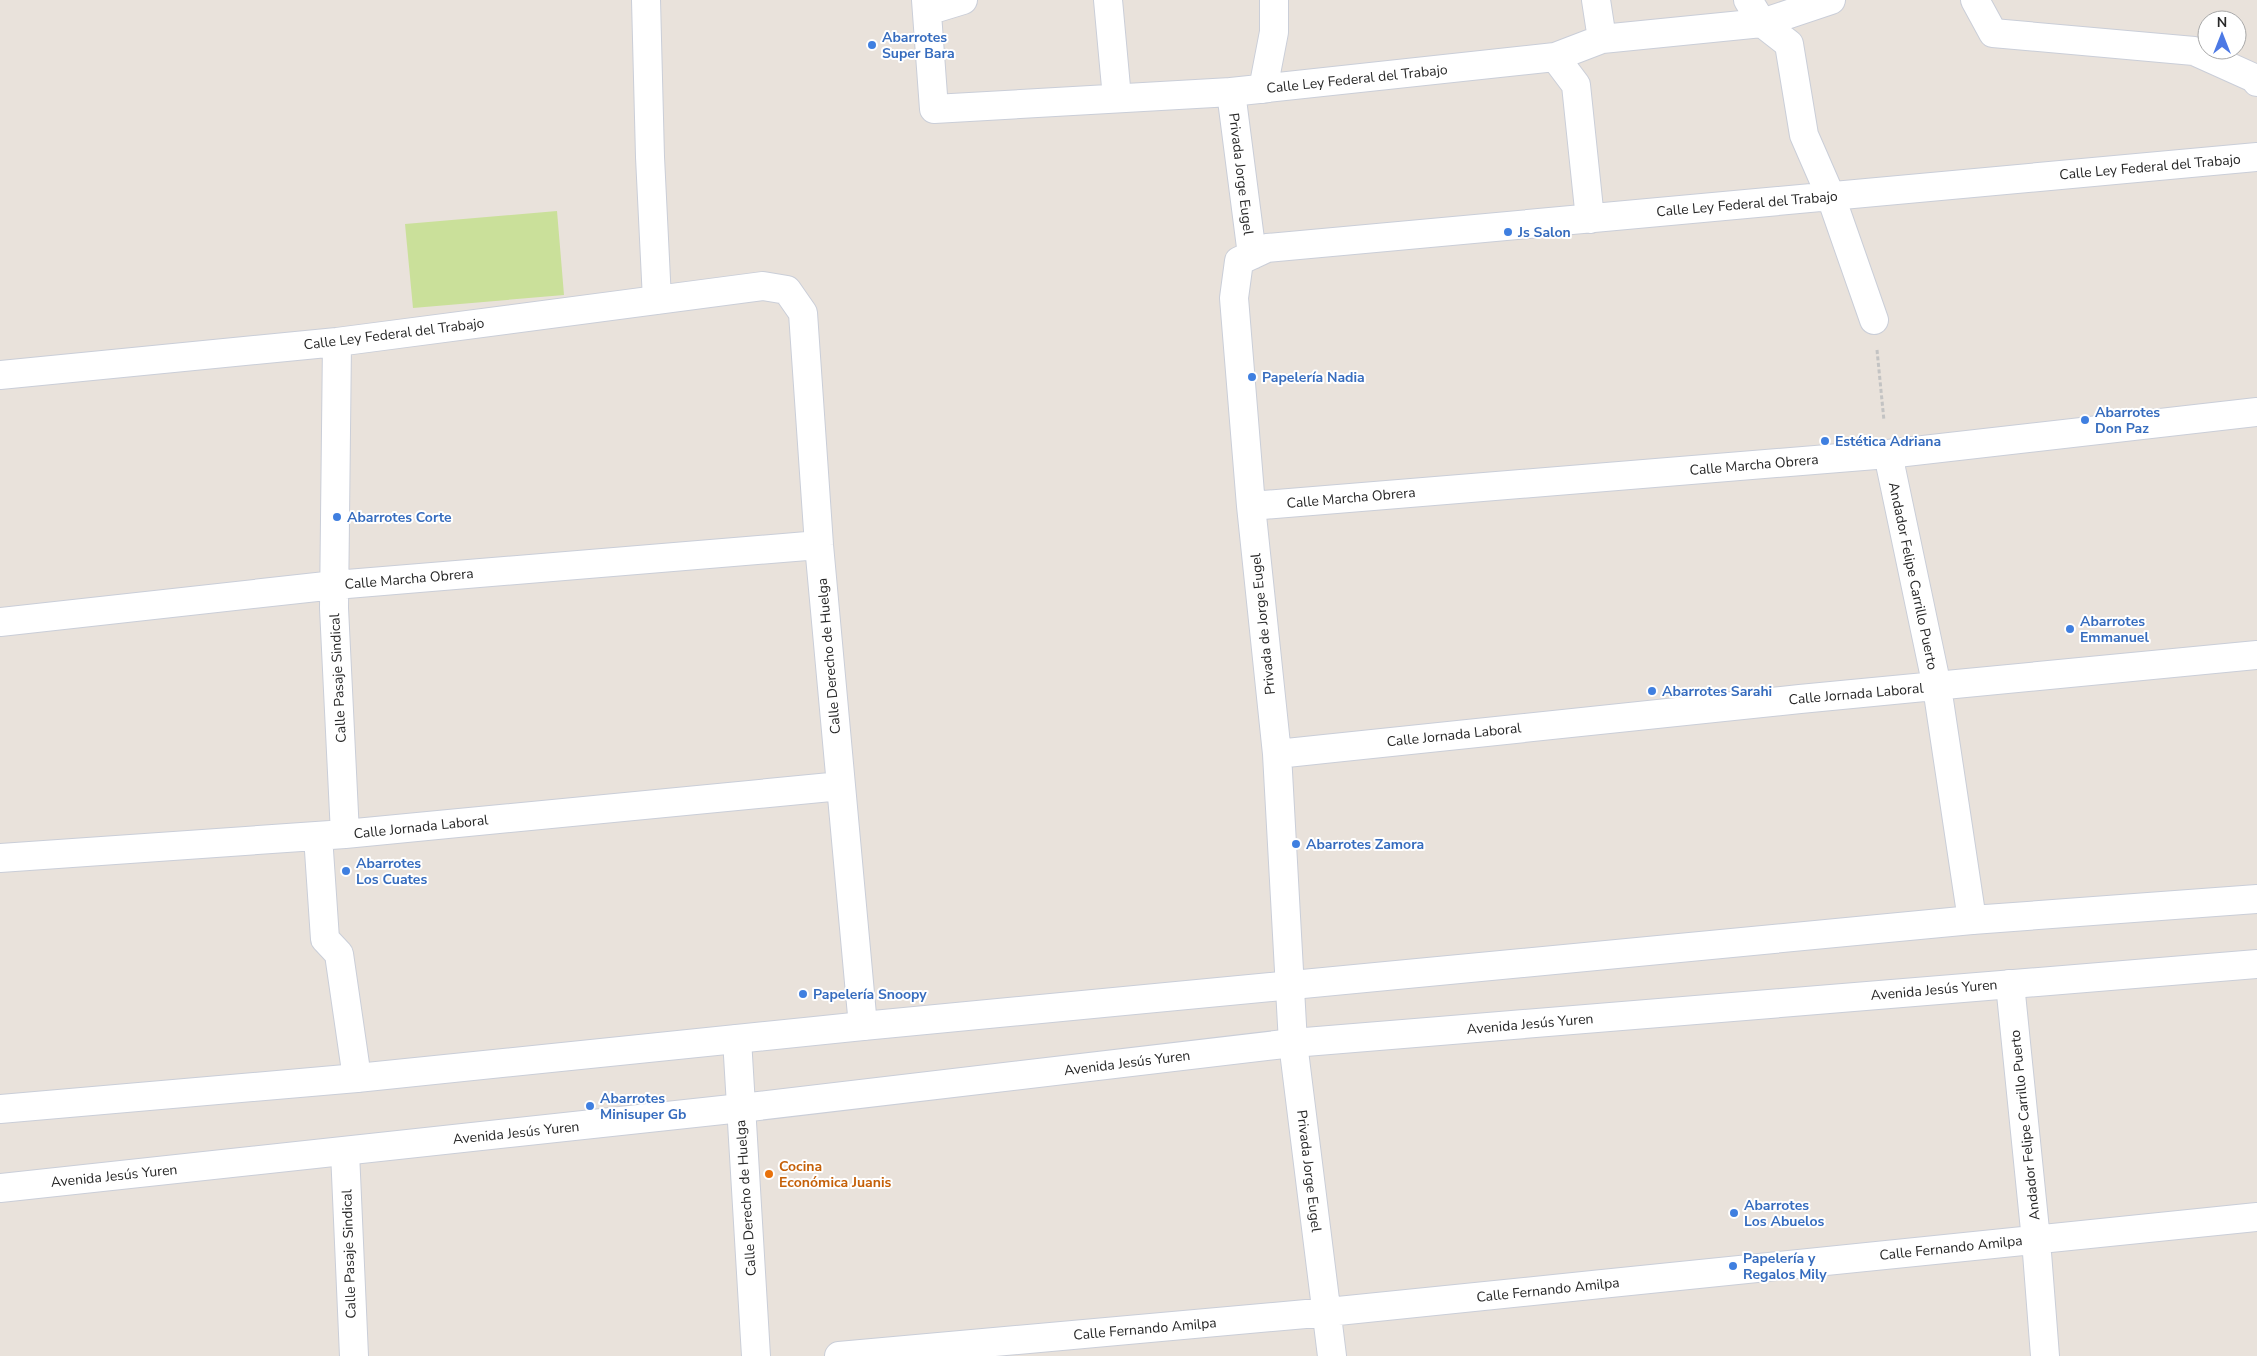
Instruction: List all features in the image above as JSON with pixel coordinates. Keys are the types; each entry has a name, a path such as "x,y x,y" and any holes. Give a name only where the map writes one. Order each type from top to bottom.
{"street":[{"path":"646,0 650,157 658,300"},
{"path":"927,5 963,0"},
{"path":"1108,0 1118,98"},
{"path":"1263,89 1274,32 1274,0"},
{"path":"1596,0 1602,40"},
{"path":"1748,0 1762,23 1789,44 1804,135 1831,197 1874,320"},
{"name":"Calle Ley Federal del Trabajo","path":"927,5 934,108 1231,92 1555,57 1602,40 1762,23 1832,0"},
{"path":"1975,0 1993,33 2194,51 2254,78 2257,82"},
{"path":"1555,57 1576,85 1590,219"},
{"name":"Privada Jorge Eugel","path":"1231,92 1245,258"},
{"name":"Calle Ley Federal del Trabajo","path":"1245,258 1267,248 2257,157"},
{"name":"Privada de Jorge Eugel","path":"1245,258 1234,298 1250,506 1277,754 1289,987"},
{"name":"Calle Ley Federal del Trabajo","path":"0,376 337,342 763,286 787,290"},
{"name":"Calle Derecho de Huelga","path":"787,290 803,313 819,545 862,1026"},
{"name":"Calle Pasaje Sindical","path":"337,342 336,584 334,608 345,834"},
{"name":"Calle Marcha Obrera","path":"1250,506 1888,454 2257,412"},
{"name":"Andador Felipe Carrillo Puerto","path":"1888,454 1937,687 1972,920"},
{"name":"Calle Marcha Obrera","path":"0,622 336,584 819,545"},
{"name":"Calle Jornada Laboral","path":"1277,754 2257,656"},
{"name":"Calle Jornada Laboral","path":"0,858 345,834 841,786"},
{"path":"318,836 325,939 339,954 356,1078"},
{"path":"0,1109 356,1078 862,1026 1289,987 1972,920 2257,899"},
{"name":"Avenida Jesús Yuren","path":"0,1188 741,1108 1293,1043 2257,964"},
{"name":"Andador Felipe Carrillo Puerto","path":"2010,984 2036,1240 2045,1356"},
{"name":"Privada Jorge Eugel","path":"1289,987 1293,1043 1332,1356"},
{"name":"Calle Derecho de Huelga","path":"737,1039 756,1356"},
{"name":"Calle Pasaje Sindical","path":"345,1152 354,1356"},
{"name":"Calle Fernando Amilpa","path":"839,1356 1328,1312 2257,1217"}],"path":[{"path":"1874,320 1888,454"}],"green space":[{"path":"557,211 564,295 413,308 405,224"}],"place":[{"name":"Abarrotes Super Bara","path":"872,45"},
{"name":"Js Salon","path":"1508,232"},
{"name":"Papelería Nadia","path":"1252,377"},
{"name":"Abarrotes Don Paz","path":"2085,420"},
{"name":"Estética Adriana","path":"1825,441"},
{"name":"Abarrotes Corte","path":"337,517"},
{"name":"Abarrotes Emmanuel","path":"2070,629"},
{"name":"Abarrotes Sarahi","path":"1652,691"},
{"name":"Abarrotes Zamora","path":"1296,844"},
{"name":"Abarrotes Los Cuates","path":"346,871"},
{"name":"Papelería Snoopy","path":"803,994"},
{"name":"Abarrotes Minisuper Gb","path":"590,1106"},
{"name":"Cocina Económica Juanis","path":"769,1174"},
{"name":"Abarrotes Los Abuelos","path":"1734,1213"},
{"name":"Papelería y Regalos Mily","path":"1733,1266"}]}
